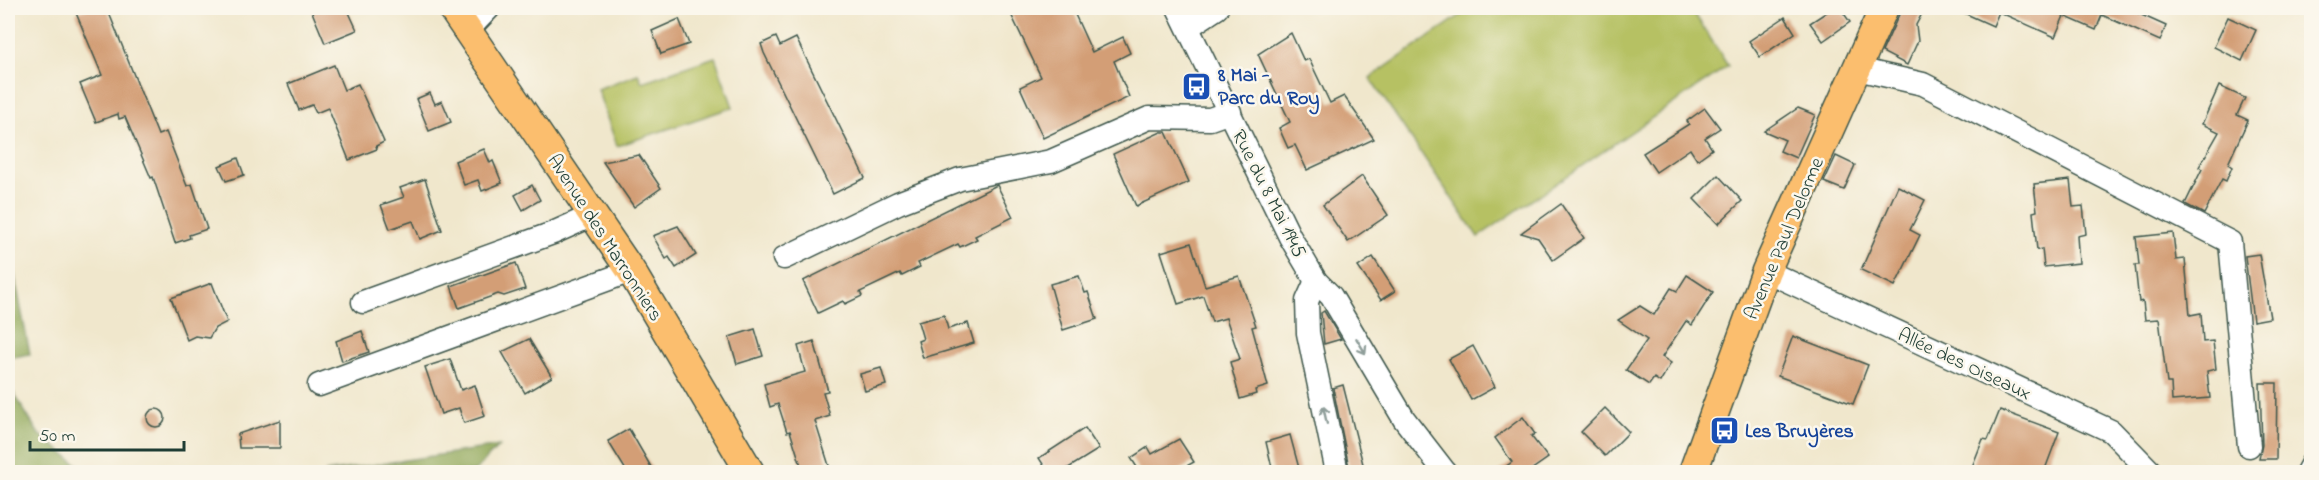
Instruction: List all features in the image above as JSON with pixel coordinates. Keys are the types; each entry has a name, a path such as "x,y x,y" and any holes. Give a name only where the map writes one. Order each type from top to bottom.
{"main road":[{"name":"Avenue Paul Delorme","path":"1693,472 1766,271 1884,8"},
{"name":"Avenue des Marronniers","path":"460,19 631,270 750,472"}],"street":[{"path":"460,19 489,8"},
{"path":"1183,17 1217,8"},
{"name":"Rue du 8 Mai 1945","path":"1183,17 1290,237 1316,281 1331,296 1404,419 1445,472"},
{"path":"1857,69 1923,84 2230,242 2249,446"},
{"path":"784,258 898,203 960,179 1051,161 1149,118 1210,119 1230,112"},
{"path":"363,302 553,233 593,215"},
{"path":"319,385 631,270"},
{"name":"Allée des Oiseaux","path":"1766,271 2110,431 2151,472"},
{"path":"1316,281 1307,301 1308,333 1337,472"},
{"path":"2307,472 2312,463"}],"green space":[{"path":"1471,8 1691,8 1728,66 1478,237 1370,78"},
{"path":"715,57 733,107 617,146 597,89 638,74 642,82"},
{"path":"8,243 30,354 8,358"},
{"path":"8,384 38,433 87,472 8,472"},
{"path":"499,446 474,472 325,472"}],"building":[{"path":"89,8 107,8 158,135 166,132 187,186 192,184 207,229 189,235 190,238 175,243 153,177 151,178 125,117 119,119 118,114 96,122 80,84 102,75 76,13"},
{"path":"323,8 347,8 357,30 325,43 312,12"},
{"path":"1008,8 1072,8 1092,52 1123,37 1130,53 1114,61 1129,97 1043,138 1020,87 1041,77"},
{"path":"1833,8 1840,8 1850,22 1823,41 1810,23"},
{"path":"1902,8 1925,8 1916,25 1918,41 1907,65 1882,52"},
{"path":"1953,8 2126,8 2166,26 2160,41 2102,15 2096,30 2064,16 2055,37 1999,12 1993,26"},
{"path":"1785,17 1795,33 1760,57 1749,41"},
{"path":"2228,17 2256,30 2242,61 2214,47"},
{"path":"679,19 689,44 661,54 652,31"},
{"path":"1291,33 1304,61 1309,59 1330,103 1344,96 1374,139 1307,170 1295,145 1288,148 1279,128 1290,122 1258,54"},
{"path":"776,37 780,46 796,38 865,178 833,194 764,53 761,44"},
{"path":"334,65 344,90 358,84 384,142 376,146 377,149 349,160 328,108 316,113 312,105 299,110 288,84"},
{"path":"2219,86 2245,98 2237,115 2248,120 2228,164 2232,167 2226,181 2222,179 2204,214 2185,204 2202,169 2199,167 2219,132 2202,124"},
{"path":"430,93 435,104 442,101 451,122 429,131 416,99"},
{"path":"1705,108 1720,128 1705,138 1712,149 1697,160 1690,149 1656,172 1643,153 1689,124 1687,121"},
{"path":"1798,108 1815,115 1796,158 1780,151 1785,140 1764,131"},
{"path":"1161,132 1166,132 1189,182 1136,206 1113,154"},
{"path":"484,149 490,163 493,161 502,183 482,191 478,180 464,185 455,161"},
{"path":"639,155 661,188 634,207 603,162"},
{"path":"1836,156 1855,165 1844,190 1824,182"},
{"path":"238,158 244,175 226,181 219,166"},
{"path":"1718,175 1742,201 1718,224 1694,199"},
{"path":"1362,176 1388,215 1348,242 1323,205"},
{"path":"425,179 442,230 420,239 413,221 390,229 381,205 404,197 400,188"},
{"path":"2070,180 2073,207 2083,206 2086,234 2077,236 2079,263 2044,267 2042,249 2037,250 2033,212 2037,211 2034,184"},
{"path":"532,185 540,200 523,210 515,195"},
{"path":"997,185 1013,217 975,236 977,239 960,247 958,244 918,263 920,267 902,276 900,273 860,292 862,296 845,304 843,301 818,313 803,281"},
{"path":"1898,186 1925,200 1910,230 1920,235 1895,286 1861,270"},
{"path":"1561,204 1584,238 1553,260 1538,238 1521,233"},
{"path":"678,226 696,255 676,268 669,257 666,259 653,236"},
{"path":"2173,233 2176,260 2185,259 2190,315 2201,313 2203,342 2213,341 2216,369 2207,371 2210,398 2172,401 2171,383 2167,383 2159,319 2145,320 2143,301 2139,302 2135,265 2139,265 2136,237"},
{"path":"1191,243 1205,286 1239,276 1256,326 1252,327 1268,386 1255,390 1256,394 1240,399 1230,362 1240,359 1226,318 1212,322 1203,296 1178,304 1161,252"},
{"path":"2259,254 2270,318 2253,321 2245,256"},
{"path":"1373,257 1395,291 1381,300 1358,267"},
{"path":"516,263 525,289 504,296 498,294 459,308 451,286"},
{"path":"1687,275 1713,292 1692,325 1686,321 1662,357 1671,363 1660,382 1654,378 1649,385 1626,370 1647,340 1618,320 1640,306 1654,315 1671,288 1677,291"},
{"path":"1079,276 1085,293 1088,292 1097,319 1063,330 1050,284"},
{"path":"212,283 227,322 215,328 209,338 195,336 187,340 171,298"},
{"path":"1324,311 1341,339 1324,344 1321,313"},
{"path":"944,315 948,329 968,323 974,343 923,358 918,341 923,339 918,322"},
{"path":"755,329 763,356 737,364 729,337"},
{"path":"362,331 369,352 342,361 336,341"},
{"path":"1793,336 1868,365 1853,404 1778,376"},
{"path":"529,339 552,377 525,393 502,352"},
{"path":"814,341 828,391 823,392 830,416 815,421 831,472 803,472 790,431 787,432 778,404 770,407 764,384 805,372 798,346"},
{"path":"1473,346 1495,387 1471,400 1449,359"},
{"path":"450,359 461,390 475,385 485,416 464,423 459,408 441,414 425,367"},
{"path":"881,368 886,385 865,391 860,374"},
{"path":"2260,383 2277,383 2276,459 2259,459 2262,445"},
{"path":"1343,385 1365,472 1350,472 1333,388"},
{"path":"1605,408 1629,432 1605,456 1581,432"},
{"path":"152,409 160,409 165,414 163,425 152,427 147,422 147,414"},
{"path":"2000,410 2059,432 2044,472 1970,472 1983,439 1988,440"},
{"path":"1523,417 1535,434 1531,436 1548,458 1528,472 1498,472 1512,462 1495,438"},
{"path":"280,420 280,448 239,448 238,434"},
{"path":"1085,428 1099,449 1062,472 1048,472 1039,458"},
{"path":"629,429 654,472 627,472 608,441"},
{"path":"1290,435 1300,472 1273,472 1266,442"},
{"path":"1179,439 1194,462 1176,472 1140,472 1131,458 1148,447 1152,454"}],"place":[{"name":"8 Mai - Parc du Roy","path":"1197,86"},
{"name":"Les Bruyères","path":"1724,430"}]}
